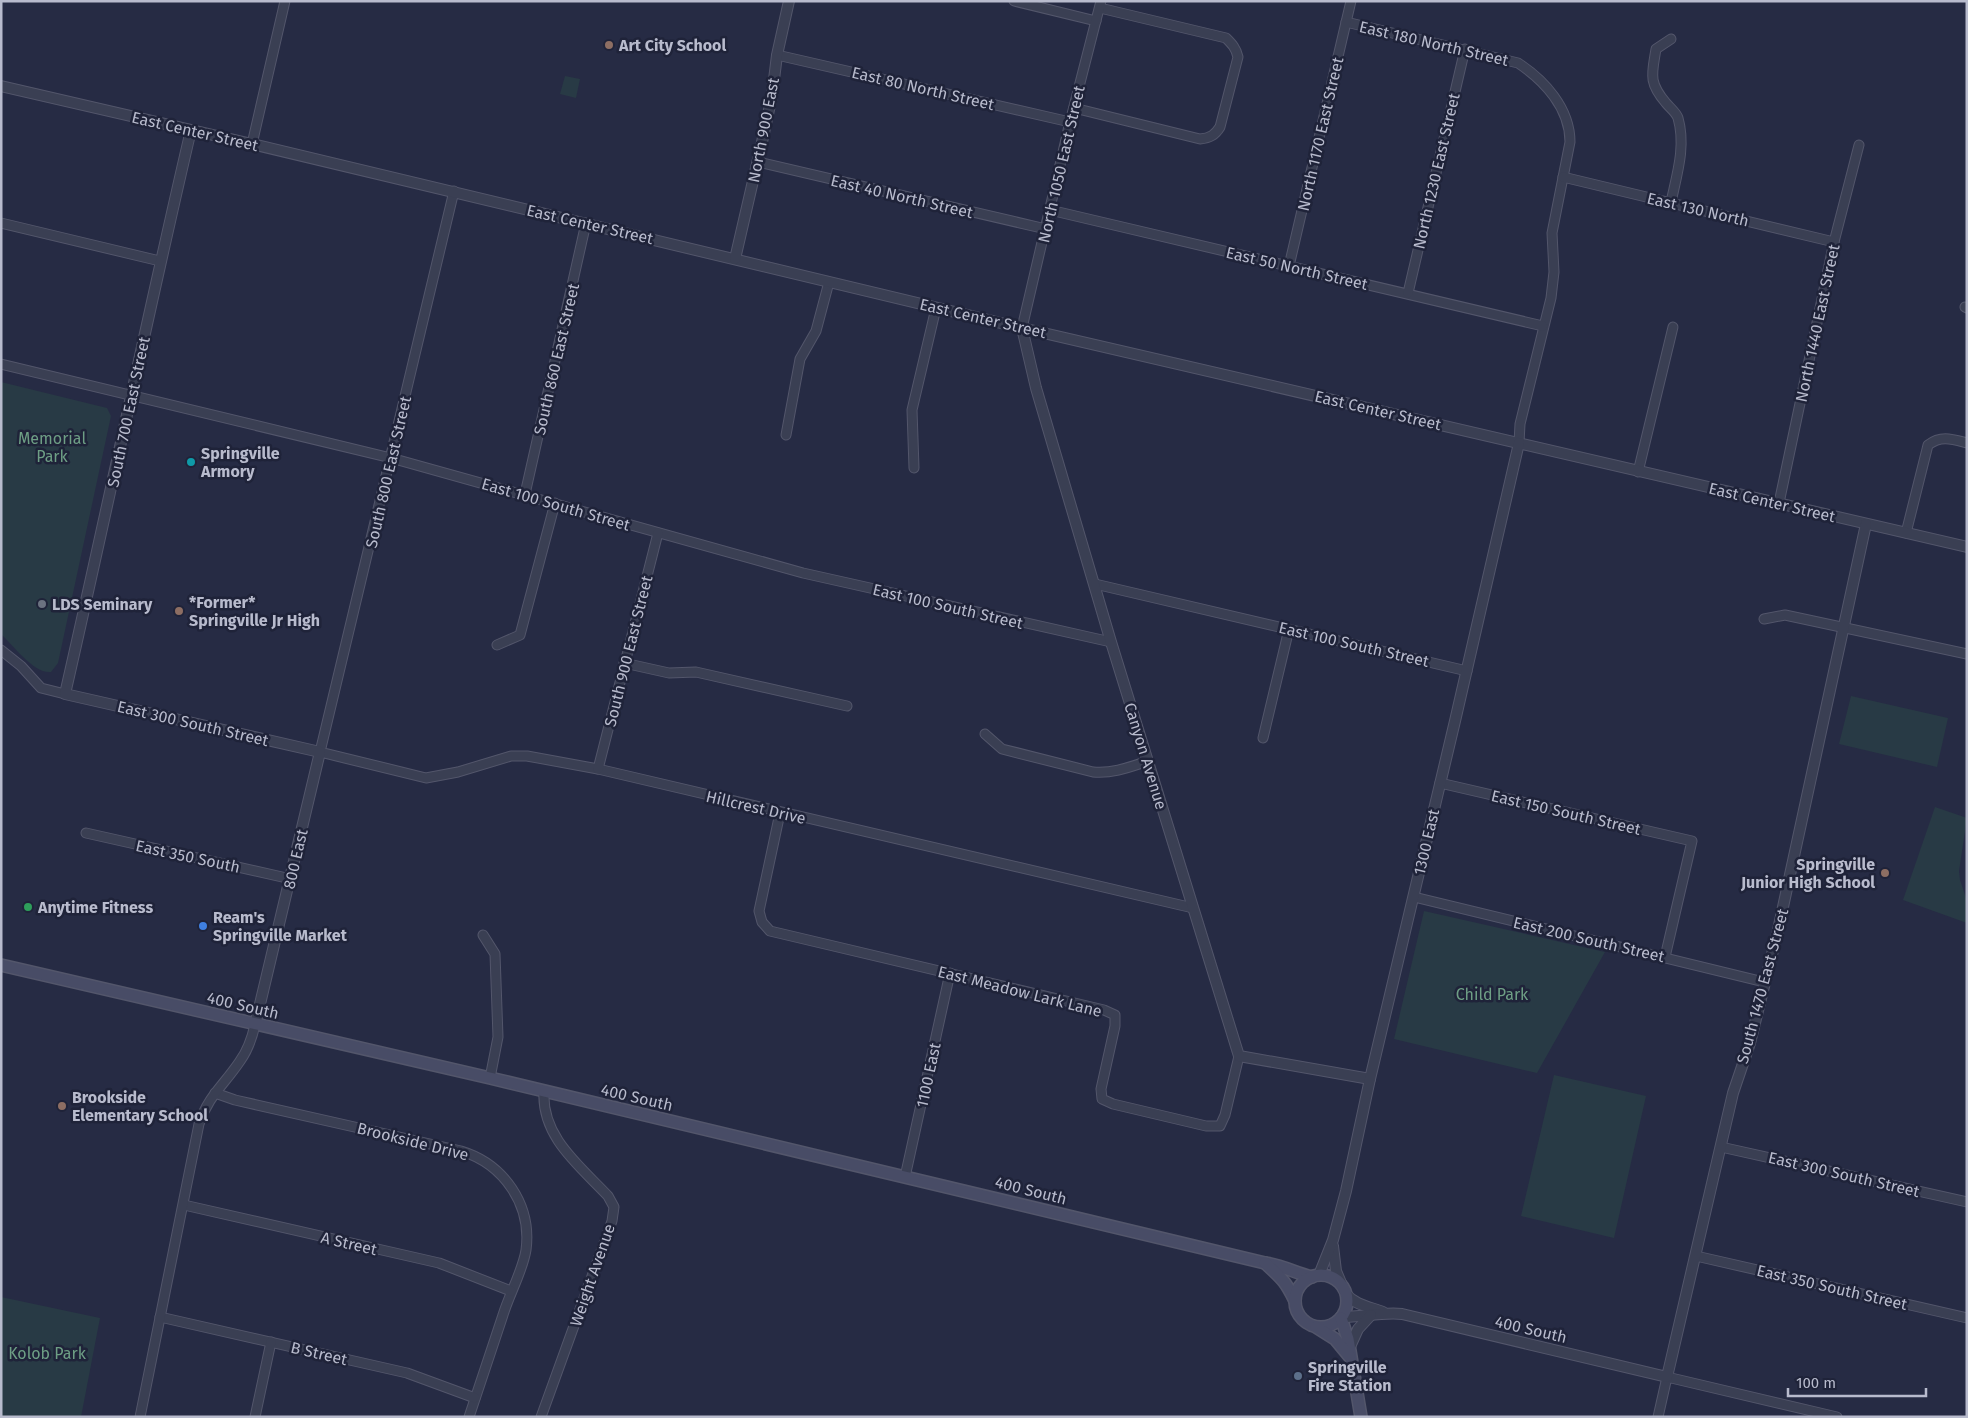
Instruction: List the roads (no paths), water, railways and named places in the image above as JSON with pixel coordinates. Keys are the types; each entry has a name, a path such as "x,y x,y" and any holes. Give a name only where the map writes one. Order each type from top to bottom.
{"main road":[{"name":"400 South","path":"1,964 255,1025 490,1078 1265,1264 1280,1265 1315,1276"},
{"name":"400 South","path":"1265,1264 1287,1283 1295,1301"},
{"path":"1316,1327 1329,1326 1341,1317 1347,1302 1345,1292 1334,1279 1315,1276 1300,1286 1295,1301 1296,1308 1303,1320 1335,1339 1349,1352"},
{"path":"1341,1317 1361,1417"}],"street":[{"path":"252,144 284,1"},
{"name":"North 900 East","path":"735,259 772,96 777,54 789,1"},
{"path":"1014,1 1096,21"},
{"name":"North 1170 East Street","path":"1289,266 1350,1"},
{"path":"1074,108 1200,139 1210,138 1220,127 1238,57 1236,49 1226,38 1100,5"},
{"name":"North 1050 East Street","path":"1022,328 1070,122 1100,5"},
{"name":"East 180 North Street","path":"1346,22 1518,63 1536,75 1565,116 1570,133 1552,233 1554,272 1551,298 1520,424 1519,443"},
{"path":"1671,39 1656,49 1652,77 1658,93 1677,115 1681,130 1682,146 1671,202"},
{"name":"North 1230 East Street","path":"1408,293 1465,49"},
{"name":"East 80 North Street","path":"777,54 1070,122"},
{"name":"East Center Street","path":"1,86 454,191 936,308 1967,547"},
{"name":"South 700 East Street","path":"65,694 111,496 160,261 191,130"},
{"name":"North 1440 East Street","path":"1779,503 1834,242 1859,145"},
{"name":"East 40 North Street","path":"758,162 1046,229"},
{"name":"East 130 North","path":"1563,178 1834,242"},
{"name":"South 800 East Street","path":"320,752 454,191"},
{"name":"East 50 North Street","path":"1050,210 1543,326"},
{"name":"South 860 East Street","path":"525,494 586,223"},
{"path":"1,224 160,261"},
{"path":"786,435 800,359 816,331 829,282"},
{"path":"914,468 912,410 936,308"},
{"name":"Canyon Avenue","path":"1022,328 1036,388 1111,642 1239,1056"},
{"path":"1638,472 1673,328"},
{"name":"East 100 South Street","path":"1,364 391,458 803,573 1111,642"},
{"path":"1906,533 1928,446 1935,440 1944,438 1967,443"},
{"name":"1300 East","path":"1315,1276 1334,1240 1346,1191 1370,1079 1519,443"},
{"path":"497,646 520,635 555,503"},
{"name":"South 1470 East Street","path":"1658,1417 1733,1092 1750,1043 1778,930 1806,805 1842,627 1866,524"},
{"name":"South 900 East Street","path":"598,769 658,533"},
{"name":"East 100 South Street","path":"1095,584 1467,671"},
{"path":"1764,619 1785,615 1967,654"},
{"path":"1263,738 1289,629"},
{"path":"1,650 21,666 41,688 65,694"},
{"path":"624,663 669,673 696,672 847,706"},
{"name":"East 300 South Street","path":"65,694 320,752"},
{"path":"985,734 1002,750 1093,772 1114,772 1148,762"},
{"name":"Hillcrest Drive","path":"320,752 426,778 458,772 511,756 527,756 598,769 1193,908"},
{"name":"800 East","path":"255,1025 320,752"},
{"name":"East 150 South Street","path":"1440,783 1692,841 1665,957"},
{"name":"East Meadow Lark Lane","path":"780,813 759,911 762,922 770,931 1104,1010 1115,1015 1115,1026 1101,1088 1102,1099 1112,1104 1206,1126 1220,1126 1225,1114 1239,1056"},
{"name":"East 350 South","path":"86,832 291,879"},
{"name":"East 200 South Street","path":"1414,897 1764,982"},
{"path":"483,935 496,954 498,1037 490,1078"},
{"name":"1100 East","path":"905,1177 950,973"},
{"path":"140,1417 199,1124 205,1108 240,1062 250,1044 255,1025"},
{"path":"1239,1056 1370,1079"},
{"name":"Weight Avenue","path":"541,1417 612,1221 614,1207 608,1196 554,1137 544,1110 544,1091"},
{"name":"Brookside Drive","path":"215,1093 235,1100 475,1155 510,1184 515,1192 527,1227 526,1250 469,1417"},
{"name":"East 300 South Street","path":"1721,1147 1967,1202"},
{"name":"A Street","path":"184,1205 439,1264 511,1291"},
{"name":"1300 East","path":"1334,1240 1336,1271 1345,1292"},
{"name":"East 350 South Street","path":"1696,1256 1967,1318"},
{"name":"400 South","path":"1345,1292 1350,1300 1357,1304 1387,1313"},
{"name":"400 South","path":"1341,1317 1359,1317 1387,1313 1402,1314 1667,1377"},
{"path":"1349,1352 1358,1329 1371,1315"},
{"name":"B Street","path":"160,1317 407,1373 475,1398"},
{"path":"255,1417 271,1342"},
{"path":"1667,1377 1837,1417"}],"place":[{"name":"Art City School","path":"609,45"},
{"name":"Springville Armory","path":"191,462"},
{"name":"LDS Seminary","path":"42,604"},
{"name":"*Former* Springville Jr High","path":"179,611"},
{"name":"Springville Junior High School","path":"1885,873"},
{"name":"Anytime Fitness","path":"28,907"},
{"name":"Ream's Springville Market","path":"203,926"},
{"name":"Brookside Elementary School","path":"62,1106"},
{"name":"Springville Fire Station","path":"1298,1376"}],"park label":[{"name":"Memorial Park","path":"52,447"},
{"name":"Child Park","path":"1492,994"},
{"name":"Kolob Park","path":"47,1353"}]}
